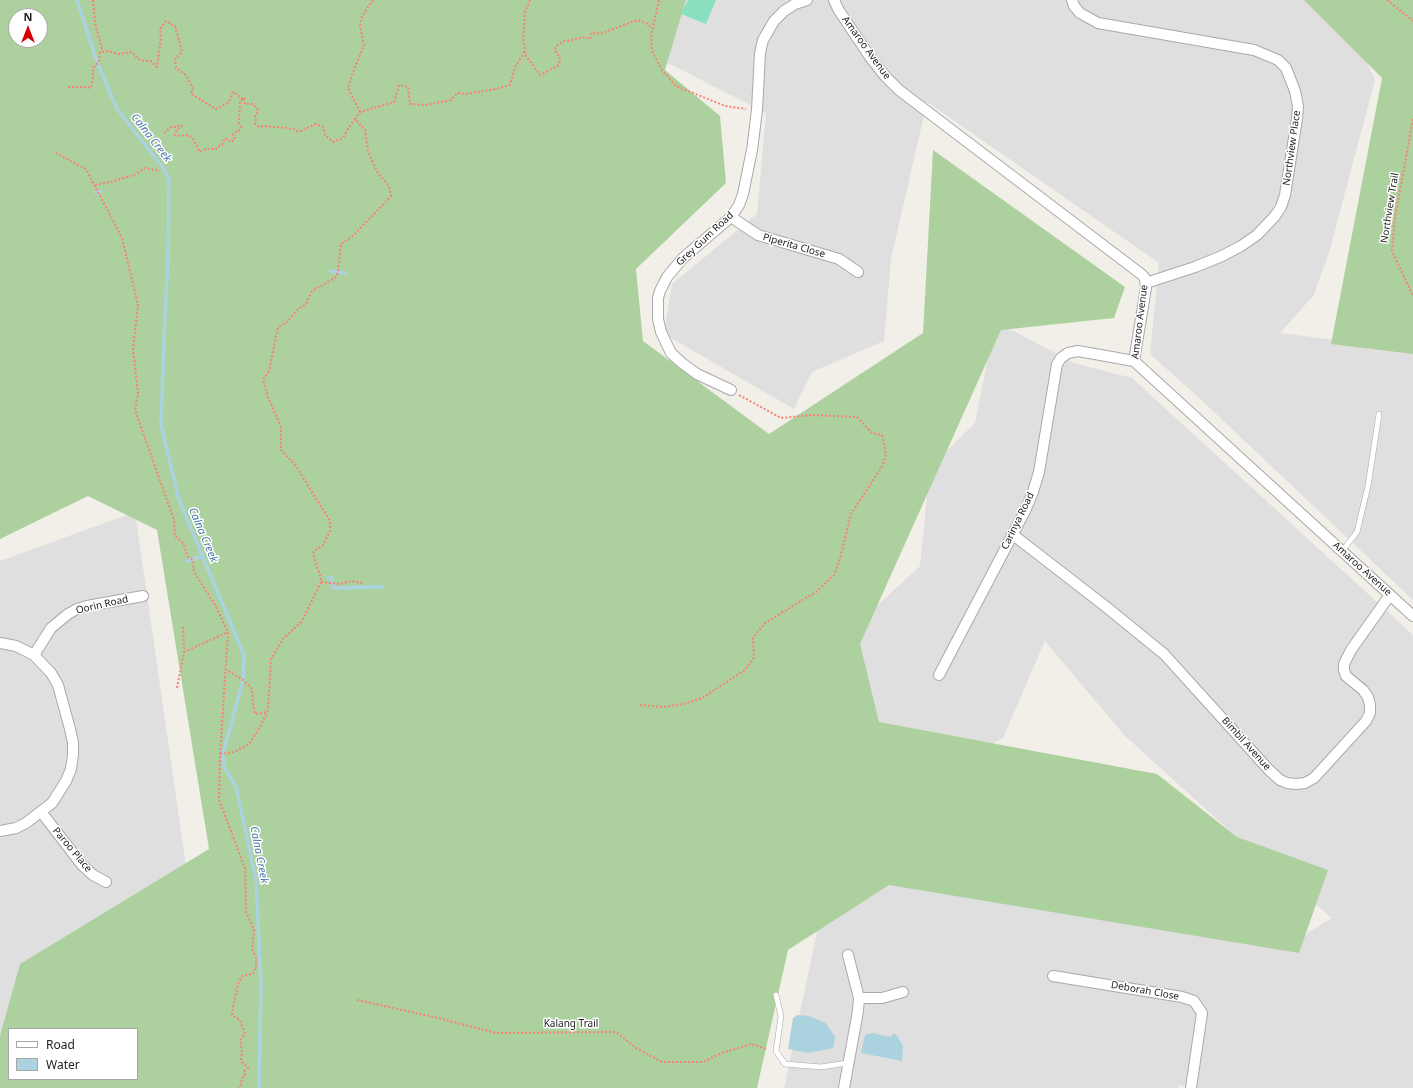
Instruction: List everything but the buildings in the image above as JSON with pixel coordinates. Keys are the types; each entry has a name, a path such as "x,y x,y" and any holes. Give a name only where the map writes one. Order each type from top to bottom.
{"street":[{"name":"Grey Gum Road","path":"731,390 698,374 671,353 661,332 658,320 657,308 660,291 674,267 731,217 739,205 743,194 752,150 757,110 760,53 763,40 774,21 795,4 807,0"},
{"name":"Amaroo Avenue","path":"834,0 838,10 870,58 899,90 1145,278 1145,294 1134,362 1413,616"},
{"name":"Northview Place","path":"1072,0 1074,6 1080,13 1098,23 1254,50 1278,60 1286,68 1295,91 1298,106 1297,119 1285,195 1281,207 1275,216 1257,235 1241,246 1222,256 1196,267 1146,283"},
{"name":"Piperita Close","path":"731,217 758,235 839,259 858,272"},
{"name":"Carinya Road","path":"939,674 1025,511 1033,492 1039,472 1057,364 1068,353 1078,351 1134,362"},
{"name":"Bimbil Avenue","path":"1012,534 1164,654 1269,770 1280,780 1287,783 1305,783 1314,778 1366,721 1370,713 1368,697 1363,690 1346,676 1344,673 1344,664 1351,650 1390,595"},
{"name":"Oorin Road","path":"34,654 51,628 59,620 77,609 143,596"},
{"path":"0,643 16,646 34,654 52,673 58,685 73,743 71,769 66,781 52,803 42,813 26,824 16,828 0,831"},
{"name":"Paroo Place","path":"42,813 82,865 93,875 106,882"},
{"path":"844,1088 859,998 848,955"},
{"name":"Deborah Close","path":"1053,976 1182,997 1194,1001 1202,1013 1191,1088"},
{"path":"859,998 882,998 903,992"}],"lane":[{"path":"1342,551 1354,538 1357,532 1368,486 1379,414"},
{"path":"776,995 781,1016 776,1051 785,1064 821,1067 849,1063"}],"path":[{"path":"93,0 95,23 103,52"},
{"path":"360,112 348,88 364,45 360,26 361,19 369,5 374,0"},
{"path":"530,0 525,12 525,51 526,56 540,75 559,65 560,57 555,51 556,46 564,41 582,37 590,39 592,32 600,34 637,20 646,23 652,28"},
{"path":"659,0 652,28 652,51 662,70 676,86 725,106 757,110"},
{"path":"1387,0 1413,21"},
{"path":"68,87 91,88 93,68 99,62 100,52 107,51 119,54 132,52 138,59 151,61 157,67 161,38 160,29 166,21 175,26 182,52 175,59 176,68 186,75 193,88 191,94 216,109 229,102 233,92 242,99 244,98 245,104 253,104 256,106 258,110 255,117 255,124 258,127 280,126 293,129 298,132 316,124 322,126 325,135 333,142 343,138 360,112 394,102 399,85 408,87 410,104 426,105 451,100 457,93 465,94 510,85 515,67 525,51"},
{"path":"164,133 171,127 176,127 179,125 182,126 177,129 175,135 186,135 192,137 200,152 206,149 216,149 218,146 222,145 225,138 231,142 235,139 233,135 239,131 241,127 239,108 240,101 242,99"},
{"path":"220,754 234,752 249,744 260,727 267,712 270,659 283,639 302,621 322,578 313,554 314,551 323,545 330,531 330,521 296,466 281,450 282,428 268,397 263,380 269,371 278,327 287,322 298,309 306,304 312,291 335,278 338,272 341,244 354,235 391,196 389,186 376,172 368,151 365,130 355,119"},
{"name":"Northview Trail","path":"1413,119 1395,218 1392,251 1413,296"},
{"path":"56,153 86,169 122,238 138,305 133,349 138,393 135,410 174,520 175,536 183,543 188,557 193,560 194,572 215,606 228,632 220,754 219,800 245,868 246,912 254,930 252,949 256,958 256,967 253,974 242,976 238,984 232,1015 240,1020 244,1034 240,1041 242,1050 241,1061 248,1068 244,1071 245,1075 242,1078 239,1088"},
{"path":"95,185 134,175 145,168 160,171"},
{"path":"640,705 663,707 683,704 702,698 745,670 754,658 753,638 766,623 816,592 834,575 839,562 850,514 883,465 886,454 882,435 872,433 857,417 812,414 781,418 731,390"},
{"path":"321,582 339,584 351,581 363,583"},
{"path":"177,688 184,652 183,625"},
{"path":"184,652 228,632"},
{"path":"225,670 243,680 252,689 255,714 267,712"},
{"name":"Kalang Trail","path":"357,1000 434,1017 496,1033 616,1032 636,1048 662,1062 703,1062 722,1053 751,1044 776,1051"}],"shaded area":[{"path":"677,0 1339,0 1375,80 1330,249 1314,295 1280,333 1413,350 1413,600 1196,395 1150,354 1159,263 927,102 891,259 884,341 812,372 794,409 664,334 672,284 757,214 766,113 662,60"},
{"path":"995,321 1074,363 1132,378 1413,635 1413,1088 1196,1088 1179,1085 1178,1088 784,1088 821,913 927,859 1290,944 1332,918 1251,850 1125,736 1045,641 1003,738 954,762 884,741 855,698 855,626 920,566 930,467 975,423"},
{"path":"135,512 202,977 8,1028 8,1080 0,1088 0,561"}],"green space":[{"path":"0,0 686,0 665,70 720,116 726,183 636,269 643,341 769,434 923,333 933,150 1125,287 1114,318 1001,330 860,644 879,722 1157,774 1237,837 1328,870 1299,953 889,885 788,950 757,1088 0,1088 0,1036 20,964 209,849 157,530 88,496 0,539"},
{"path":"688,0 716,0 706,24 681,14"},
{"path":"1304,0 1413,0 1413,354 1331,344 1382,78"}],"water":[{"path":"797,1015 809,1016 826,1023 835,1037 833,1048 808,1053 788,1049 793,1018"},
{"path":"873,1033 890,1037 894,1033 903,1046 902,1061 861,1053 865,1035"}],"waterway":[{"name":"Calna Creek","path":"77,0 97,62 117,109 164,169 169,180 168,260 161,425 179,500 244,655 243,680 223,754 224,767 236,786 256,880 261,984 259,1088"},
{"path":"96,193 101,191"},
{"path":"331,271 345,273"},
{"path":"187,561 202,556"},
{"path":"328,578 332,578 334,588 382,587"}]}
